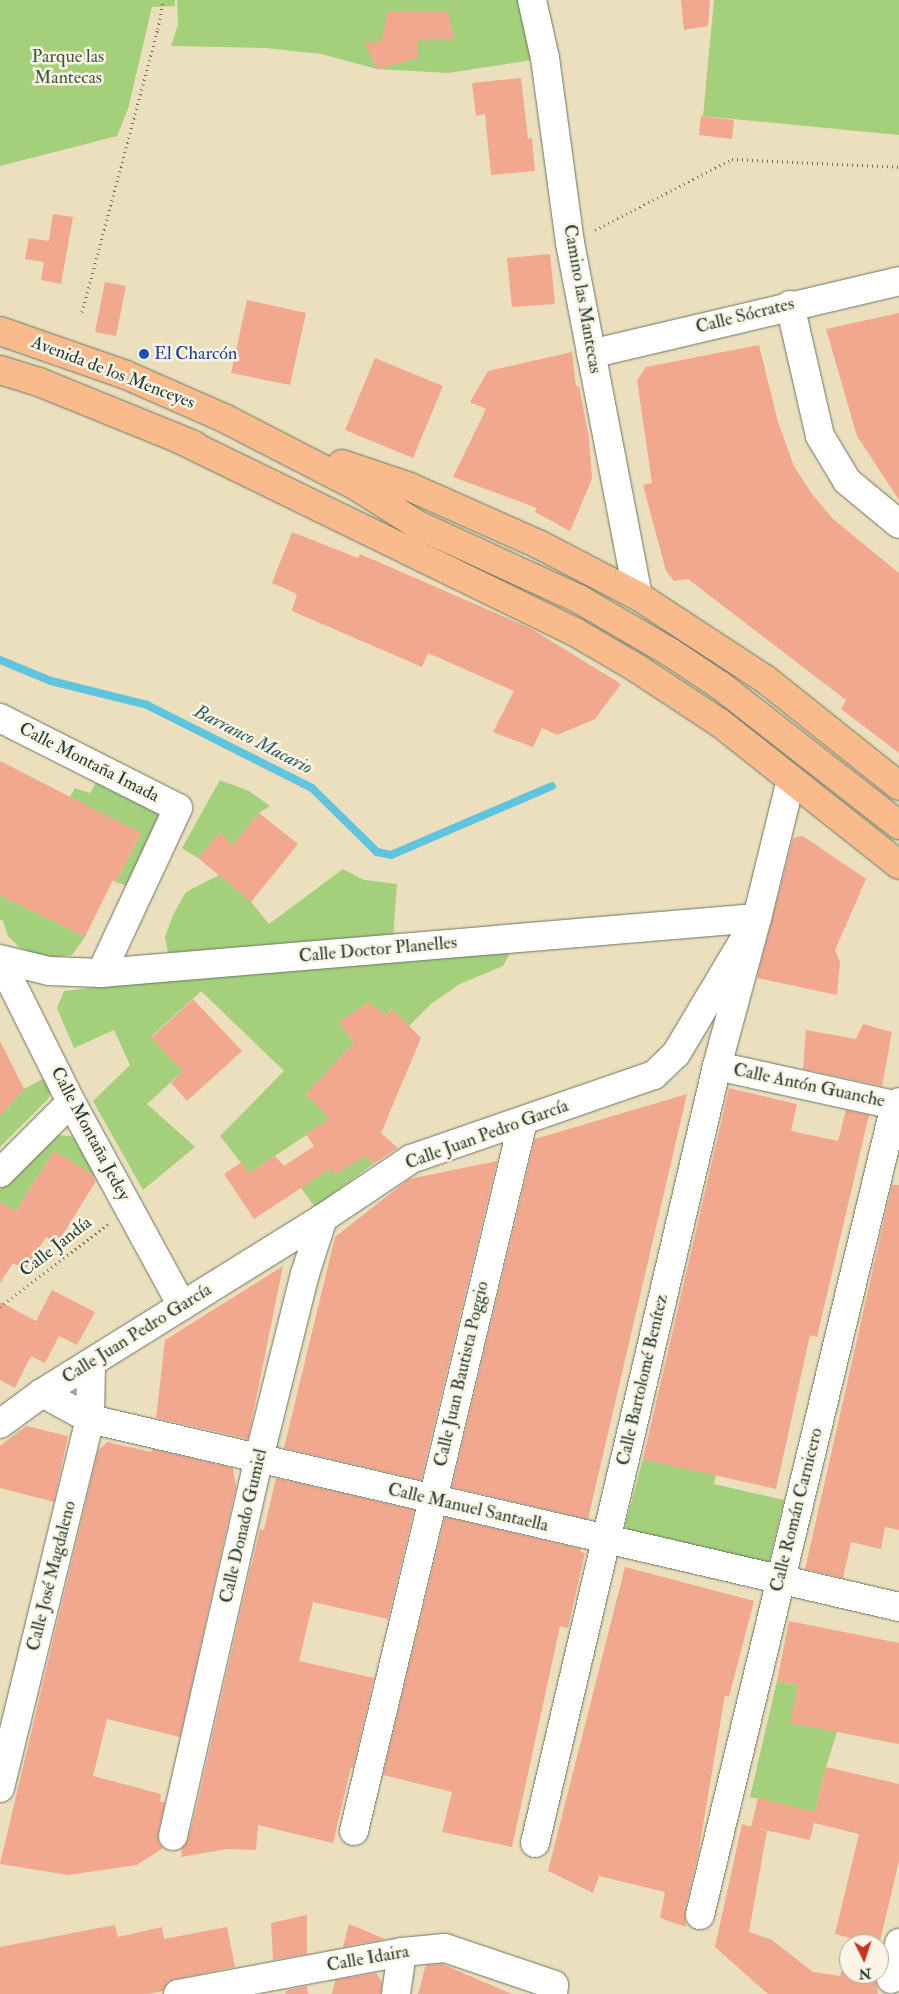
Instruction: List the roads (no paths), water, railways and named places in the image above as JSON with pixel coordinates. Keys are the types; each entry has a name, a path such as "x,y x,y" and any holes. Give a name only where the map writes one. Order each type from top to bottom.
{"main road":[{"name":"Avenida de los Menceyes","path":"0,331 126,375 224,418"},
{"name":"Avenida de los Menceyes","path":"0,370 39,382 177,438"},
{"path":"224,418 356,486 416,524 578,599 670,652 721,686 789,737 899,825"},
{"path":"224,418 301,445 360,472 410,487 540,545 638,596 765,679 899,786"},
{"path":"177,438 321,496 349,506 416,524"},
{"path":"177,438 575,632 638,668 720,723 899,865"}],"street":[{"name":"Camino las Mantecas","path":"532,0 546,58 570,243 638,596"},
{"name":"Calle Sócrates","path":"591,354 899,281"},
{"path":"790,306 820,436 847,481 899,524"},
{"name":"Calle Montaña Imada","path":"0,718 178,808 100,973"},
{"name":"Calle Juan Pedro García","path":"0,1424 42,1393 323,1218 411,1159 654,1075 676,1054 757,918 791,780"},
{"name":"Calle Doctor Planelles","path":"0,960 49,971 100,973 757,918"},
{"name":"Calle Bartolomé Benítez","path":"535,1843 717,1066 757,918"},
{"name":"Calle Montaña Jedey","path":"0,960 71,1102 182,1306"},
{"name":"Calle Antón Guanche","path":"717,1066 897,1103"},
{"path":"0,1173 71,1102"},
{"name":"Calle Román Carnicero","path":"700,1915 897,1103"},
{"name":"Calle Juan Bautista Poggio","path":"354,1831 523,1121"},
{"name":"Calle Donado Gumiel","path":"173,1836 259,1458 306,1274 323,1218"},
{"name":"Calle José Magdaleno","path":"0,1788 90,1419 91,1363"},
{"name":"Calle Manuel Santaella","path":"42,1393 90,1419 899,1607"},
{"path":"891,1983 899,1942"},
{"name":"Calle Idaira","path":"178,1994 270,1985 402,1952 445,1948 553,1989"},
{"path":"396,1994 402,1952"}],"waterway":[{"name":"Barranco Macario","path":"0,660 51,681 147,705 312,788 377,852 391,855 552,786"}],"place":[{"name":"El Charcón","path":"144,354"}],"park label":[{"name":"Parque las Mantecas","path":"68,68"}]}
